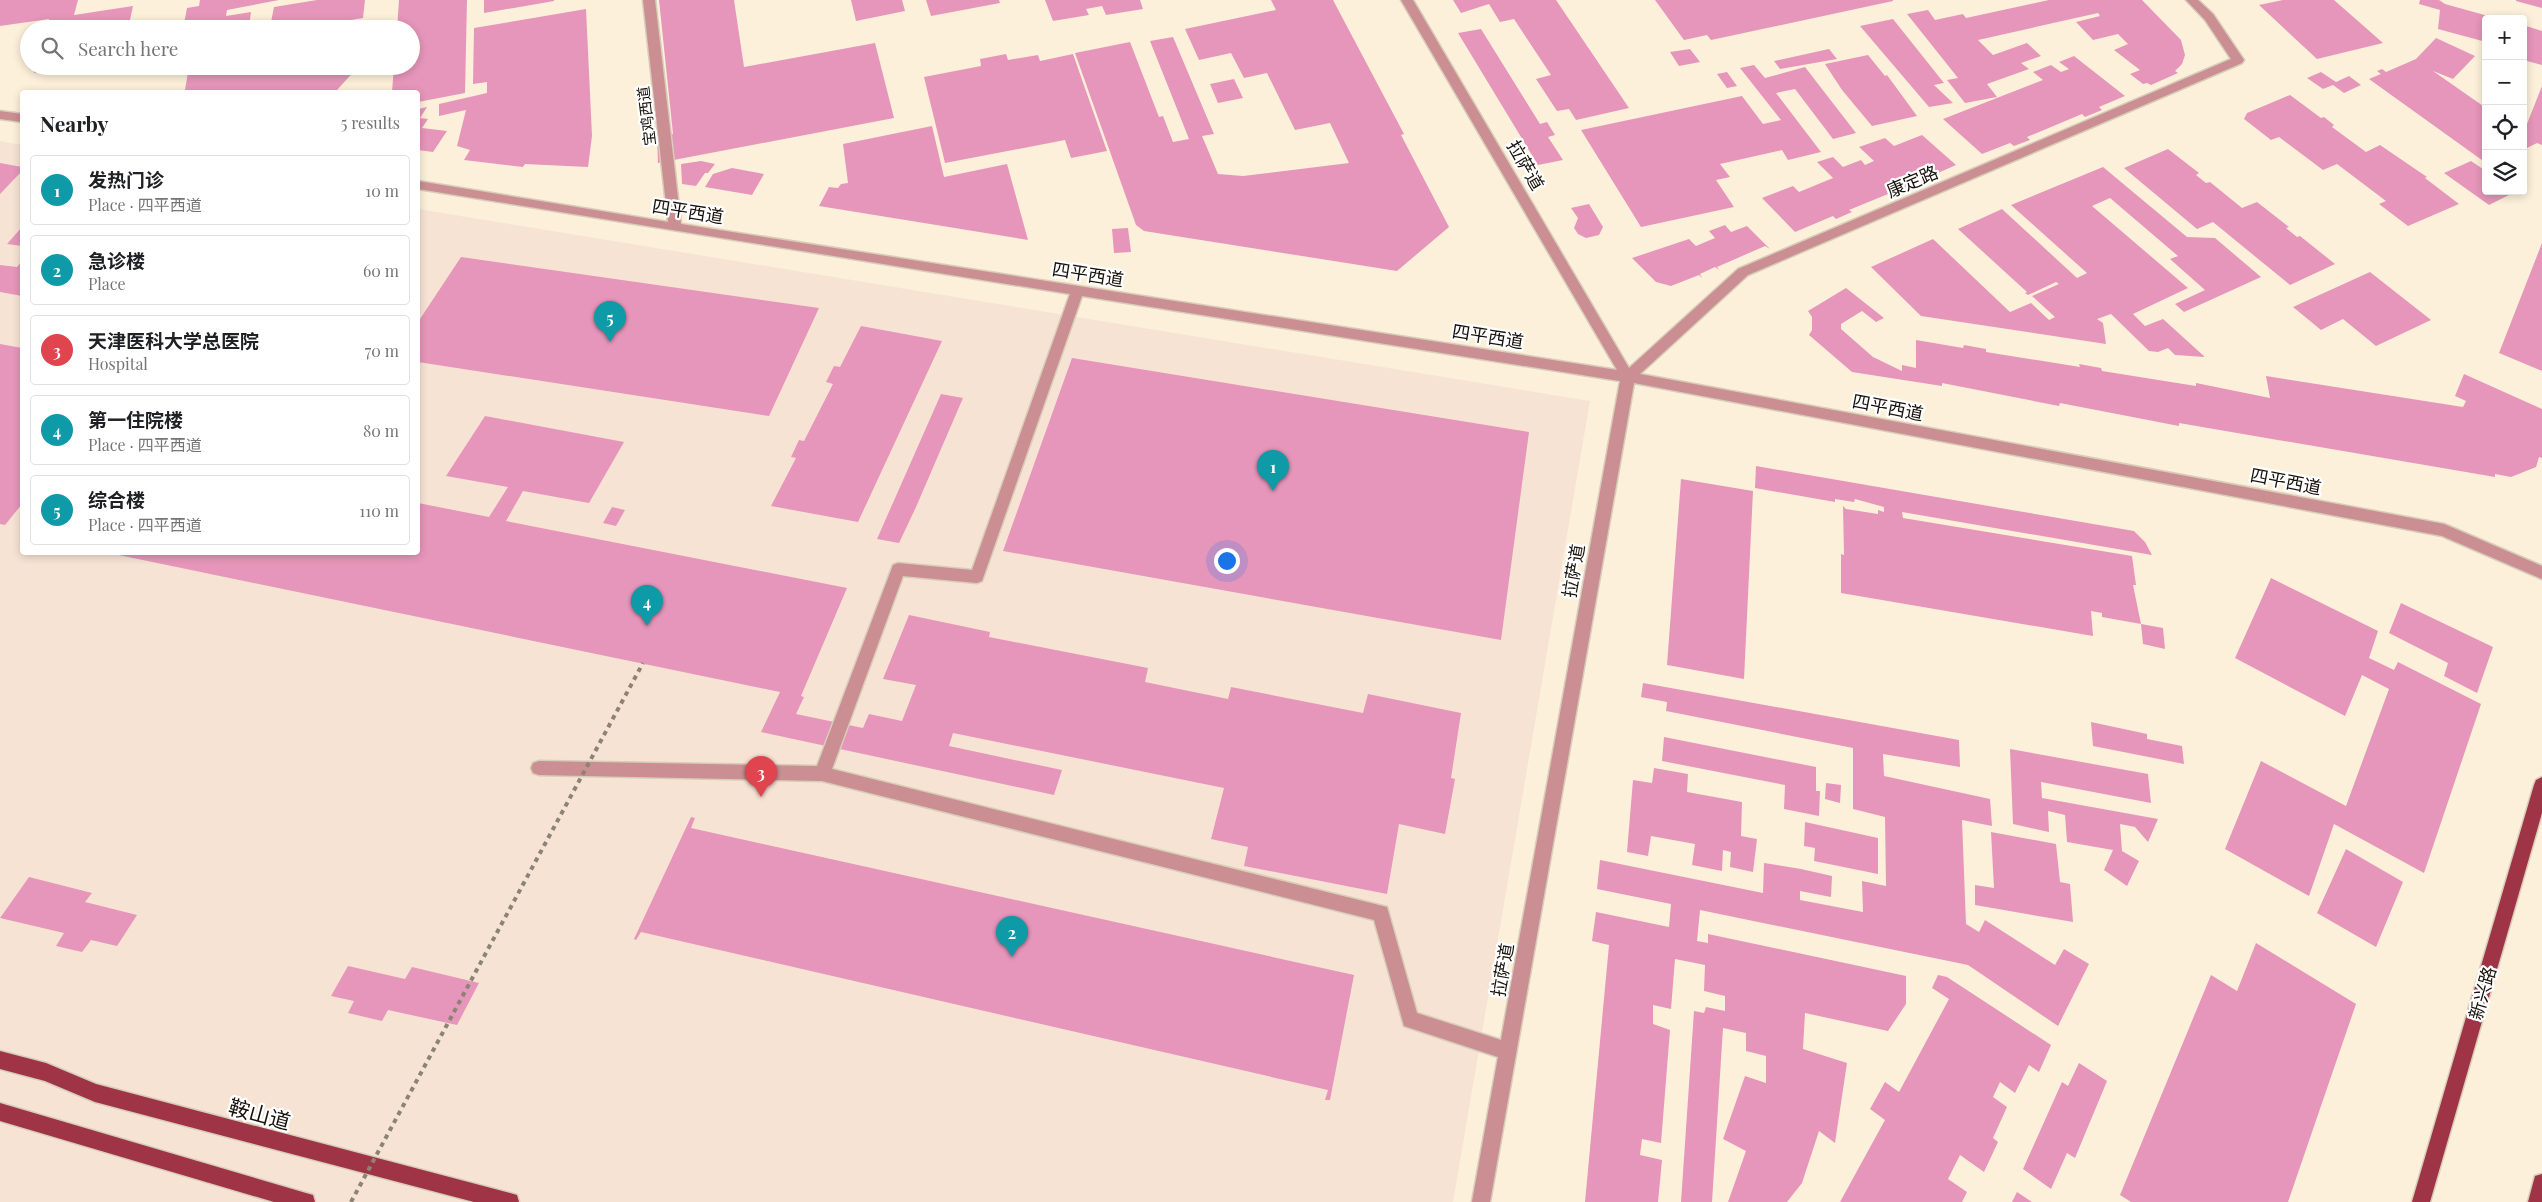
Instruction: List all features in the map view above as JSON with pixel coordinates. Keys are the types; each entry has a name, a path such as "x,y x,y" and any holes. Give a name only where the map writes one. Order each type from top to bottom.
{"main road":[{"name":"新兴路","path":"2421,1202 2542,785"},
{"name":"鞍山道","path":"0,1060 46,1072 95,1093 510,1202"},
{"path":"0,1112 306,1202"},
{"path":"2537,1202 2542,1183"}],"street":[{"name":"宝鸡西道","path":"649,0 675,228"},
{"name":"拉萨道","path":"1407,0 1628,377 1481,1202"},
{"name":"康定路","path":"1628,377 1743,272 2238,60 2209,16 2192,0"},
{"path":"0,115 20,118"},
{"name":"四平西道","path":"420,185 675,228 1628,377 2444,530 2542,573"},
{"path":"822,774 898,569 977,577 1070,316 1077,291"},
{"path":"539,768 822,774 1381,913 1410,1020 1508,1051"}],"path":[{"path":"351,1202 643,663"}],"shaded area":[{"path":"0,141 20,145 20,555 420,555 420,209 1590,401 1453,1202 0,1202"}],"building":[{"path":"0,0 78,0 74,15 133,6 130,20 20,20 20,23 0,26"},
{"path":"200,0 279,0 227,10 226,16 251,12 250,20 185,20 187,8 199,6"},
{"path":"317,0 365,0 363,18 351,20 271,20 274,7"},
{"path":"399,0 467,0 465,93 420,102 420,90 392,90 393,75 420,75 420,20 398,20"},
{"path":"484,0 554,0 554,1 484,13"},
{"path":"659,0 734,0 744,67 875,43 894,118 658,163 657,137 673,134"},
{"path":"851,0 902,0 905,11 856,21"},
{"path":"926,0 999,0 1000,3 931,16"},
{"path":"1045,0 1140,0 1143,9 1106,15 1102,6 1086,9 1089,15 1053,21"},
{"path":"1271,0 1333,0 1404,134 1401,135 1449,227 1397,271 1144,231 1136,225 1075,53 1130,42 1159,117 1163,116 1173,142 1189,139 1150,41 1173,37 1214,134 1202,136 1218,174 1243,176 1349,163 1330,123 1295,130 1267,73 1244,78 1231,53 1199,60 1185,29 1276,10"},
{"path":"1453,0 1556,0 1629,108 1576,120 1569,109 1557,111 1536,79 1551,75 1514,19 1500,22 1489,4 1461,13"},
{"path":"1655,0 1893,1 1711,40 1707,35 1684,40"},
{"path":"2049,0 2142,0 2181,40 2185,55 2182,64 2175,71 2178,73 2151,85 2143,84 2130,74 2140,70 2114,50 2128,44 2118,34 2093,40 2076,22 2100,16 2098,13 1978,40 1993,55 2027,43 2041,56 2021,63 2029,69 1987,84 1997,97 1965,103 1947,80 1958,78 1907,14 1928,10 1935,20 1963,14 1966,18"},
{"path":"2283,0 2334,0 2383,43 2317,59 2259,5"},
{"path":"2420,0 2439,0 2445,4 2485,15 2482,15 2482,41 2438,29 2440,10 2419,4"},
{"path":"2542,0 2542,8 2516,1"},
{"path":"586,9 592,136 588,167 525,164 523,167 464,160 470,150 457,146 466,110 439,116 439,104 487,93 487,82 473,84 474,28"},
{"path":"1893,19 1944,83 1934,85 1953,103 1929,107 1860,26"},
{"path":"2527,26 2542,31 2542,65 2527,61"},
{"path":"1481,29 1540,124 1547,122 1555,135 1548,137 1563,160 1538,165 1458,33"},
{"path":"2436,38 2475,56 2453,79 2433,71 2482,105 2482,160 2369,79 2381,74 2377,71 2382,69 2386,72 2416,59"},
{"path":"1690,49 1700,62 1679,66 1670,52"},
{"path":"1829,49 1837,59 1780,69 1774,61"},
{"path":"1006,54 1008,60 1038,55 1040,61 1073,54 1107,151 1071,158 1065,140 945,163 924,77 981,66 980,59"},
{"path":"1868,55 1885,76 1887,75 1917,116 1872,126 1842,90 1825,64"},
{"path":"2074,56 2125,96 2099,107 2102,110 2085,117 2082,114 2027,137 2030,140 2014,146 2010,143 1982,154 1943,119 2043,80 2033,72 2051,65 2061,72 2069,69 2059,62"},
{"path":"1754,65 1765,78 1805,67 1856,133 1833,139 1795,89 1776,93 1821,152 1788,160 1782,150 1720,164 1730,177 1716,180 1734,207 1641,227 1581,130 1742,96 1763,124 1781,120 1740,68"},
{"path":"1727,72 1737,86 1727,88 1717,74"},
{"path":"2321,72 2336,82 2349,76 2361,85 2344,93 2333,85 2323,89 2307,78"},
{"path":"188,75 351,75 337,90 185,90"},
{"path":"1234,79 1243,98 1218,103 1210,84"},
{"path":"2542,86 2542,145 2537,143 2527,148 2527,124"},
{"path":"2290,95 2321,118 2324,117 2334,125 2332,127 2366,152 2380,145 2427,177 2425,178 2459,204 2408,226 2379,204 2386,201 2337,164 2323,170 2279,137 2271,140 2244,119 2247,113"},
{"path":"427,107 420,118 420,109"},
{"path":"420,118 428,119 422,128 447,131 433,152 420,150"},
{"path":"932,126 944,177 1007,164 1028,240 819,206 829,187 838,188 841,184 848,183 843,144"},
{"path":"1922,135 1956,165 1922,180 1924,183 1908,189 1905,187 1849,210 1852,212 1836,219 1833,216 1795,232 1762,198 1793,186 1799,192 1833,178 1817,162 1833,157 1843,167 1861,160 1865,165 1874,161 1859,147 1885,138 1894,146"},
{"path":"2168,149 2199,173 2196,175 2206,183 2210,182 2242,208 2257,202 2289,227 2286,228 2297,237 2300,236 2335,264 2290,285 2213,222 2197,229 2124,168"},
{"path":"701,161 715,164 708,173 705,173 696,186 682,184 681,164"},
{"path":"2471,161 2482,168 2482,195 2509,195 2489,205 2444,173"},
{"path":"0,163 20,167 20,173 0,194"},
{"path":"2103,167 2187,237 2215,238 2261,277 2184,312 2175,304 2205,290 2170,259 2178,256 2110,198 2092,206 2188,288 2133,314 2145,326 2163,319 2205,357 2175,355 2168,348 2158,352 2149,351 2111,314 2097,319 2103,323 2106,344 1921,316 1871,267 1933,239 2010,312 2031,303 2049,320 2055,317 2032,296 2059,284 2056,282 2028,295 1958,229 2002,209 2077,278 2087,273 2011,205"},
{"path":"732,168 764,174 752,195 705,187 713,174"},
{"path":"1589,204 1603,227 1599,235 1586,238 1578,234 1574,228 1578,218 1571,208"},
{"path":"1725,225 1731,232 1747,226 1770,249 1765,246 1717,267 1719,270 1715,267 1700,274 1702,278 1699,275 1671,286 1656,282 1632,258 1689,239 1696,246 1715,238 1709,231"},
{"path":"1128,228 1131,252 1114,253 1112,229"},
{"path":"20,229 20,246 7,244"},
{"path":"2542,243 2542,371 2499,353"},
{"path":"461,257 819,308 769,416 420,362 420,319"},
{"path":"20,263 20,296 0,292 0,265 17,267"},
{"path":"2370,272 2431,320 2376,346 2343,319 2321,330 2293,307"},
{"path":"1846,288 1884,318 1876,322 1862,311 1841,324 1841,329 1873,357 1902,371 1902,365 1916,368 1916,340 1963,348 1964,345 1986,349 1986,352 2080,367 2079,364 2101,368 2102,371 2196,386 2196,383 2270,398 2266,376 2463,407 2466,401 2455,396 2464,374 2542,409 2542,458 2539,457 2536,467 2511,477 2495,474 2495,477 2179,423 2179,426 2060,403 2059,406 1942,383 1942,386 1852,372 1809,335 1812,330 1812,317 1808,311"},
{"path":"861,326 942,341 858,522 771,506 796,458 791,457 799,440 804,441 833,384 826,382 834,366 840,367"},
{"path":"0,344 20,348 20,506 5,525 0,524"},
{"path":"1072,358 1529,432 1501,640 1003,551"},
{"path":"941,394 963,398 916,507 899,543 877,539"},
{"path":"485,416 624,442 589,503 523,491 506,521 847,588 801,696 804,697 796,714 863,728 869,714 902,721 916,685 883,679 909,615 990,632 989,637 1148,668 1145,682 1228,699 1231,687 1363,713 1368,694 1461,713 1451,778 1455,779 1445,834 1399,824 1387,894 1244,866 1248,847 1211,839 1224,788 953,733 949,746 1062,770 1054,795 761,732 780,692 119,555 420,555 420,503 489,517 508,487 446,476"},
{"path":"1756,466 2134,531 2145,542 2152,555 1902,512 1903,518 2132,556 2136,585 2133,585 2141,624 2102,617 2102,613 2091,611 2093,636 1841,593 1841,554 1844,555 1843,506 1846,509 1878,514 1878,510 1884,512 1884,507 1855,499 1854,502 1835,499 1835,502 1755,488"},
{"path":"1681,479 1753,491 1744,679 1667,665"},
{"path":"612,507 625,510 616,526 603,523"},
{"path":"2271,578 2378,631 2369,658 2394,670 2398,662 2481,704 2424,873 2334,824 2309,896 2225,849 2261,761 2346,806 2389,689 2362,675 2345,716 2235,658"},
{"path":"2401,603 2493,647 2477,693 2444,676 2448,663 2389,633"},
{"path":"2141,624 2163,628 2165,649 2143,644"},
{"path":"1643,683 1959,740 1960,767 1883,754 1884,776 1990,799 1992,826 1962,820 1966,924 1979,932 1985,920 2055,965 2064,949 2089,964 2058,1026 1968,965 1700,910 1697,941 1708,943 1708,934 1906,976 1906,1004 1888,1031 1805,1013 1803,1049 1847,1063 1835,1143 1819,1131 1802,1183 1787,1202 1728,1202 1746,1151 1723,1139 1745,1076 1766,1083 1766,1056 1746,1051 1746,1033 1723,1028 1712,1202 1681,1202 1694,1011 1704,1013 1706,1007 1725,1011 1725,996 1704,991 1705,965 1675,959 1671,1009 1653,1005 1653,1024 1670,1030 1661,1143 1642,1139 1640,1155 1662,1160 1658,1202 1585,1202 1609,945 1592,941 1596,912 1669,927 1671,904 1597,889 1600,860 1763,893 1764,863 1801,869 1832,876 1831,897 1800,891 1800,900 1863,912 1862,881 1886,886 1885,817 1853,809 1853,748 1666,711 1667,702 1641,697"},
{"path":"2091,722 2147,734 2147,739 2182,746 2184,764 2093,746"},
{"path":"1664,737 1816,767 1816,791 1820,791 1819,816 1784,809 1785,785 1662,761"},
{"path":"2010,749 2148,774 2151,803 2041,782 2042,798 2158,819 2148,842 2135,827 2120,824 2122,851 2139,861 2127,886 2104,870 2113,850 2067,842 2065,815 2048,811 2049,832 2013,824"},
{"path":"1654,768 1688,774 1687,792 1742,802 1741,836 1757,839 1753,872 1730,867 1731,852 1723,850 1722,871 1692,865 1695,844 1651,836 1648,856 1627,852 1633,780 1652,783"},
{"path":"1826,783 1841,785 1840,803 1825,799"},
{"path":"691,817 695,818 691,828 1354,975 1330,1100 1325,1100 1328,1090 641,932 636,940 634,939"},
{"path":"1805,822 1878,838 1878,874 1814,861 1815,848 1804,846"},
{"path":"1991,832 2056,844 2060,882 2070,884 2073,922 1975,905 1975,885 1994,888"},
{"path":"2346,849 2403,882 2376,947 2317,913"},
{"path":"29,877 92,893 85,902 137,915 117,946 91,940 82,952 56,946 64,933 0,918"},
{"path":"2256,943 2356,1004 2288,1202 2131,1202 2120,1195 2211,975 2237,991"},
{"path":"348,966 405,979 412,967 479,983 457,1025 388,1010 382,1021 348,1013 354,1001 331,996"},
{"path":"1938,975 1947,977 2051,1045 2039,1072 2029,1065 2015,1093 2000,1082 1993,1097 2007,1107 1993,1138 1998,1142 1984,1172 1960,1155 1948,1179 1967,1192 1962,1202 1840,1202 1885,1120 1870,1109 1885,1082 1899,1092 1949,999 1932,988"},
{"path":"2079,1063 2107,1081 2075,1158 2067,1153 2051,1189 2023,1169 2062,1082 2068,1086"},
{"path":"2017,1192 2032,1202 2012,1202"}],"place":[{"name":"综合楼","path":"610,342"},
{"name":"发热门诊","path":"1273,491"},
{"name":"第一住院楼","path":"647,626"},
{"name":"天津医科大学总医院","path":"761,797"},
{"name":"急诊楼","path":"1012,957"}]}
